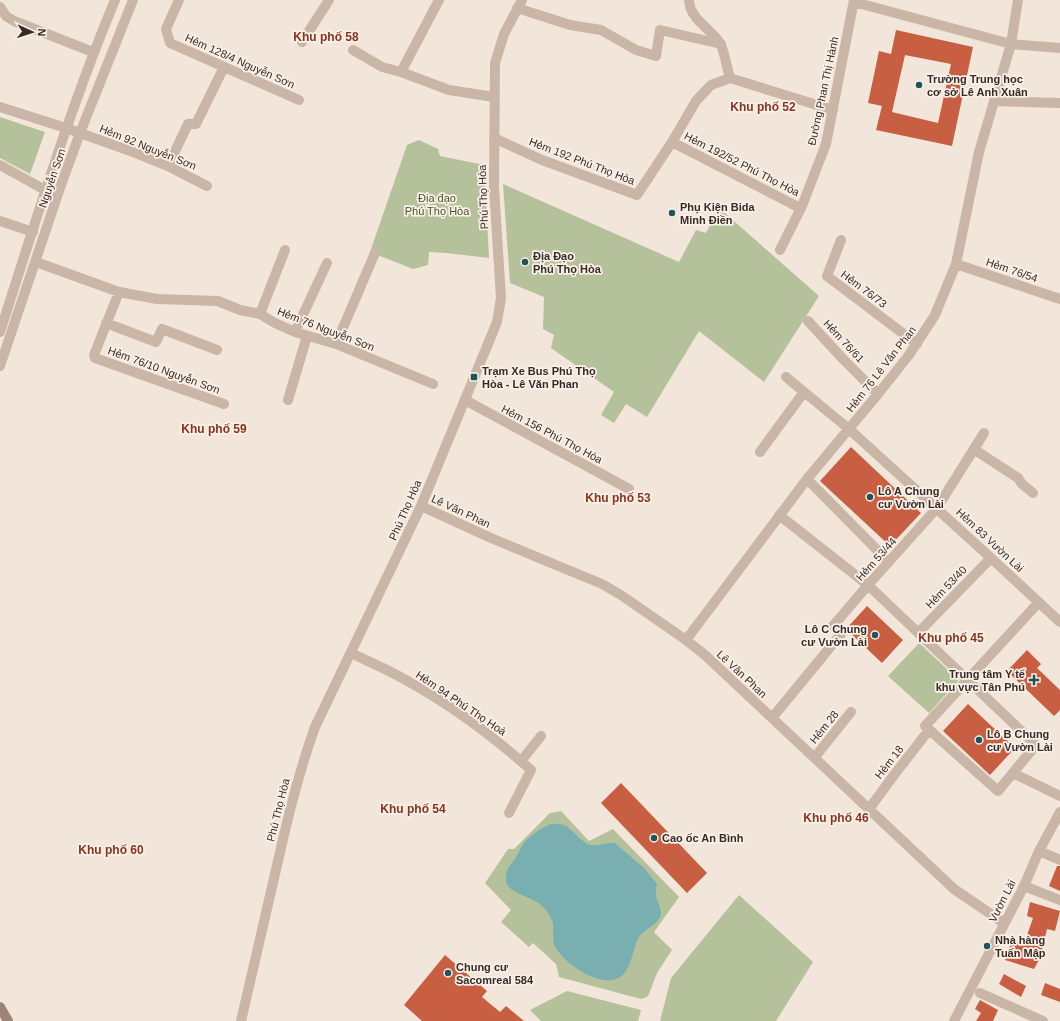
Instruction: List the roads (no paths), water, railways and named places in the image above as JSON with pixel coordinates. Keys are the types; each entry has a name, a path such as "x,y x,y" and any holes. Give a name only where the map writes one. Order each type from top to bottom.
{"main road":[{"path":"0,1007 7,1020"}],"street":[{"name":"Nguyễn Sơn","path":"0,332 66,128 93,52 115,0"},
{"name":"Nguyễn Sơn","path":"0,366 61,185 133,0"},
{"name":"Hẻm 128/4 Nguyễn Sơn","path":"179,0 166,29 170,43 299,100"},
{"path":"302,42 329,0"},
{"path":"401,72 439,0"},
{"path":"689,0 689,6 697,18 721,44 730,78 833,110"},
{"name":"Hẻm 76 Lê Văn Phan","path":"686,640 807,479 878,394 917,344 935,316 956,264 979,152 1011,44 1018,0"},
{"path":"854,1 1011,44 1060,48"},
{"name":"Đường Phan Thị Hành","path":"780,250 800,208 826,144 854,1"},
{"path":"520,4 570,24 601,30 636,50 656,56 660,30 721,44"},
{"name":"Phú Thọ Hòa","path":"241,1021 300,771 315,727 421,506 497,322 501,303 494,194 494,97 496,63 504,34 520,4"},
{"path":"0,7 6,16 14,20 93,52"},
{"path":"353,50 382,67 401,72 449,90 494,97"},
{"path":"168,166 188,124 196,124 224,67"},
{"name":"Hẻm 192 Phú Thọ Hòa","path":"494,138 542,160 637,195 672,142 696,101 711,84 730,78"},
{"path":"994,101 1060,103"},
{"name":"Hẻm 92 Nguyễn Sơn","path":"0,107 66,128 168,166 207,186"},
{"name":"Hẻm 192/52 Phú Thọ Hòa","path":"672,142 800,208"},
{"path":"0,165 45,190"},
{"path":"0,221 33,232"},
{"name":"Hẻm 76/73","path":"841,240 827,276 917,344"},
{"path":"260,314 285,250"},
{"path":"336,344 375,253"},
{"name":"Hẻm 76 Nguyễn Sơn","path":"36,262 119,292 157,299 218,301 240,310 260,314 295,332 336,344 433,384"},
{"path":"295,332 327,263"},
{"name":"Hẻm 76/54","path":"956,264 1060,299"},
{"name":"Hẻm 76/10 Nguyễn Sơn","path":"119,292 94,355 95,358 224,404"},
{"name":"Hẻm 76/61","path":"808,321 843,360 878,394"},
{"path":"106,323 156,342 162,329 217,350"},
{"path":"288,400 307,336"},
{"name":"Hẻm 83 Vườn Lài","path":"786,377 849,429 1060,622"},
{"path":"760,452 804,392"},
{"name":"Hẻm 156 Phú Thọ Hòa","path":"465,400 629,489"},
{"name":"Hẻm 53/44","path":"833,626 937,508 975,450 984,433"},
{"path":"975,450 1018,478 1022,484 1033,493"},
{"path":"807,479 889,562"},
{"name":"Lê Văn Phan","path":"421,506 491,538 602,584 621,595 686,640 705,655 954,889 1004,923"},
{"path":"780,515 868,585 1036,745 998,791 930,725"},
{"name":"Hẻm 53/40","path":"918,633 991,558"},
{"name":"Hẻm 18","path":"869,809 930,725 967,680 1039,602"},
{"path":"772,718 841,634"},
{"name":"Hẻm 94 Phú Thọ Hoà","path":"351,653 403,678 456,711 499,742 531,770 509,813"},
{"name":"Hẻm 28","path":"815,758 851,712"},
{"path":"521,761 541,736"},
{"path":"1013,773 1060,796"},
{"name":"Vườn Lài","path":"954,1021 1024,886 1039,851 1060,812"},
{"path":"1039,851 1060,860"},
{"path":"1024,886 1060,900"},
{"path":"980,993 1044,1021"}],"water":[{"path":"550,824 565,825 587,844 595,845 615,843 644,868 657,884 656,895 661,911 660,917 658,921 641,934 635,945 632,958 626,971 619,978 610,980 600,979 590,976 571,964 555,947 553,941 553,924 551,918 545,910 534,900 515,892 507,884 506,876 509,866 517,856 523,844 535,832"}],"place":[{"name":"Trường Trung học cơ sở Lê Anh Xuân","path":"919,85"},
{"name":"Phụ Kiện Bida Minh Điền","path":"672,213"},
{"name":"Địa Đạo Phú Thọ Hòa","path":"525,262"},
{"name":"Trạm Xe Bus Phú Thọ Hòa - Lê Văn Phan","path":"474,377"},
{"name":"Lô A Chung cư Vườn Lài","path":"870,497"},
{"name":"Lô C Chung cư Vườn Lài","path":"875,635"},
{"name":"Trung tâm Y tế khu vực Tân Phú","path":"1034,680"},
{"name":"Lô B Chung cư Vườn Lài","path":"979,740"},
{"name":"Cao ốc An Bình","path":"654,838"},
{"name":"Nhà hàng Tuấn Mập","path":"987,946"},
{"name":"Chung cư Sacomreal 584","path":"448,973"}],"district":[{"name":"Khu phố 58","path":"326,37"},
{"name":"Khu phố 52","path":"763,107"},
{"name":"Khu phố 59","path":"214,429"},
{"name":"Khu phố 53","path":"618,498"},
{"name":"Khu phố 45","path":"951,638"},
{"name":"Khu phố 54","path":"413,809"},
{"name":"Khu phố 46","path":"836,818"},
{"name":"Khu phố 60","path":"111,850"}],"park label":[{"name":"Địa đạo Phú Thọ Hòa","path":"437,204"}]}
